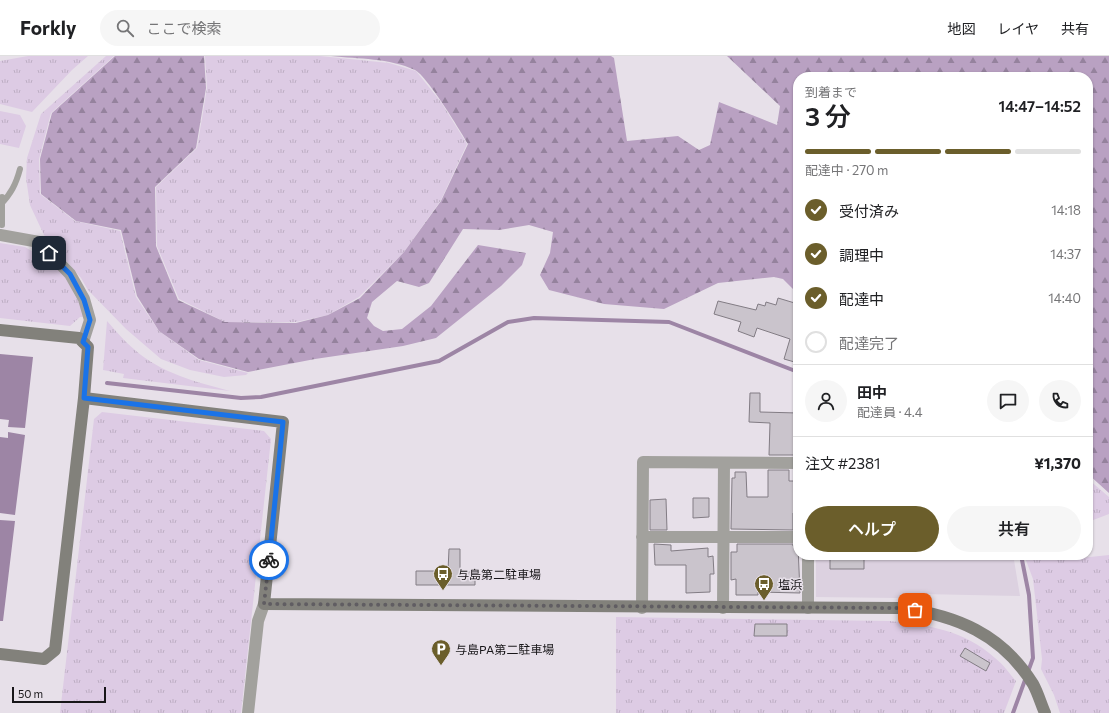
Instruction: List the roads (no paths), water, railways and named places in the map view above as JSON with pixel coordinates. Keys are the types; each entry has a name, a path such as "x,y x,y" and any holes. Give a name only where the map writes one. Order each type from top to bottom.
{"street":[{"path":"1,230 39,242 70,274 84,300 90,320 83,342"},
{"path":"0,330 79,338 88,347 84,398 55,650 44,659 0,654"},
{"path":"84,398 283,422 264,604 258,621 248,713"},
{"path":"642,608 643,462 793,463"},
{"path":"723,608 724,463"},
{"path":"642,537 793,537"},
{"path":"808,560 808,608"},
{"path":"264,604 642,608 900,608 943,616 970,626 983,633 1005,650 1022,669 1034,686 1045,713"}],"lane":[{"path":"1,205 9,196 15,185 20,169"},
{"path":"1,230 2,197"}],"waterway":[{"path":"107,383 241,398 261,397 439,361 508,322 534,318 669,322 793,370"},
{"path":"1013,713 1033,658 1029,595 1022,560"}],"place":[{"name":"与島第二駐車場","path":"443,591"},
{"name":"塩浜","path":"764,601"},
{"name":"与島PA第二駐車場","path":"441,666"}]}
